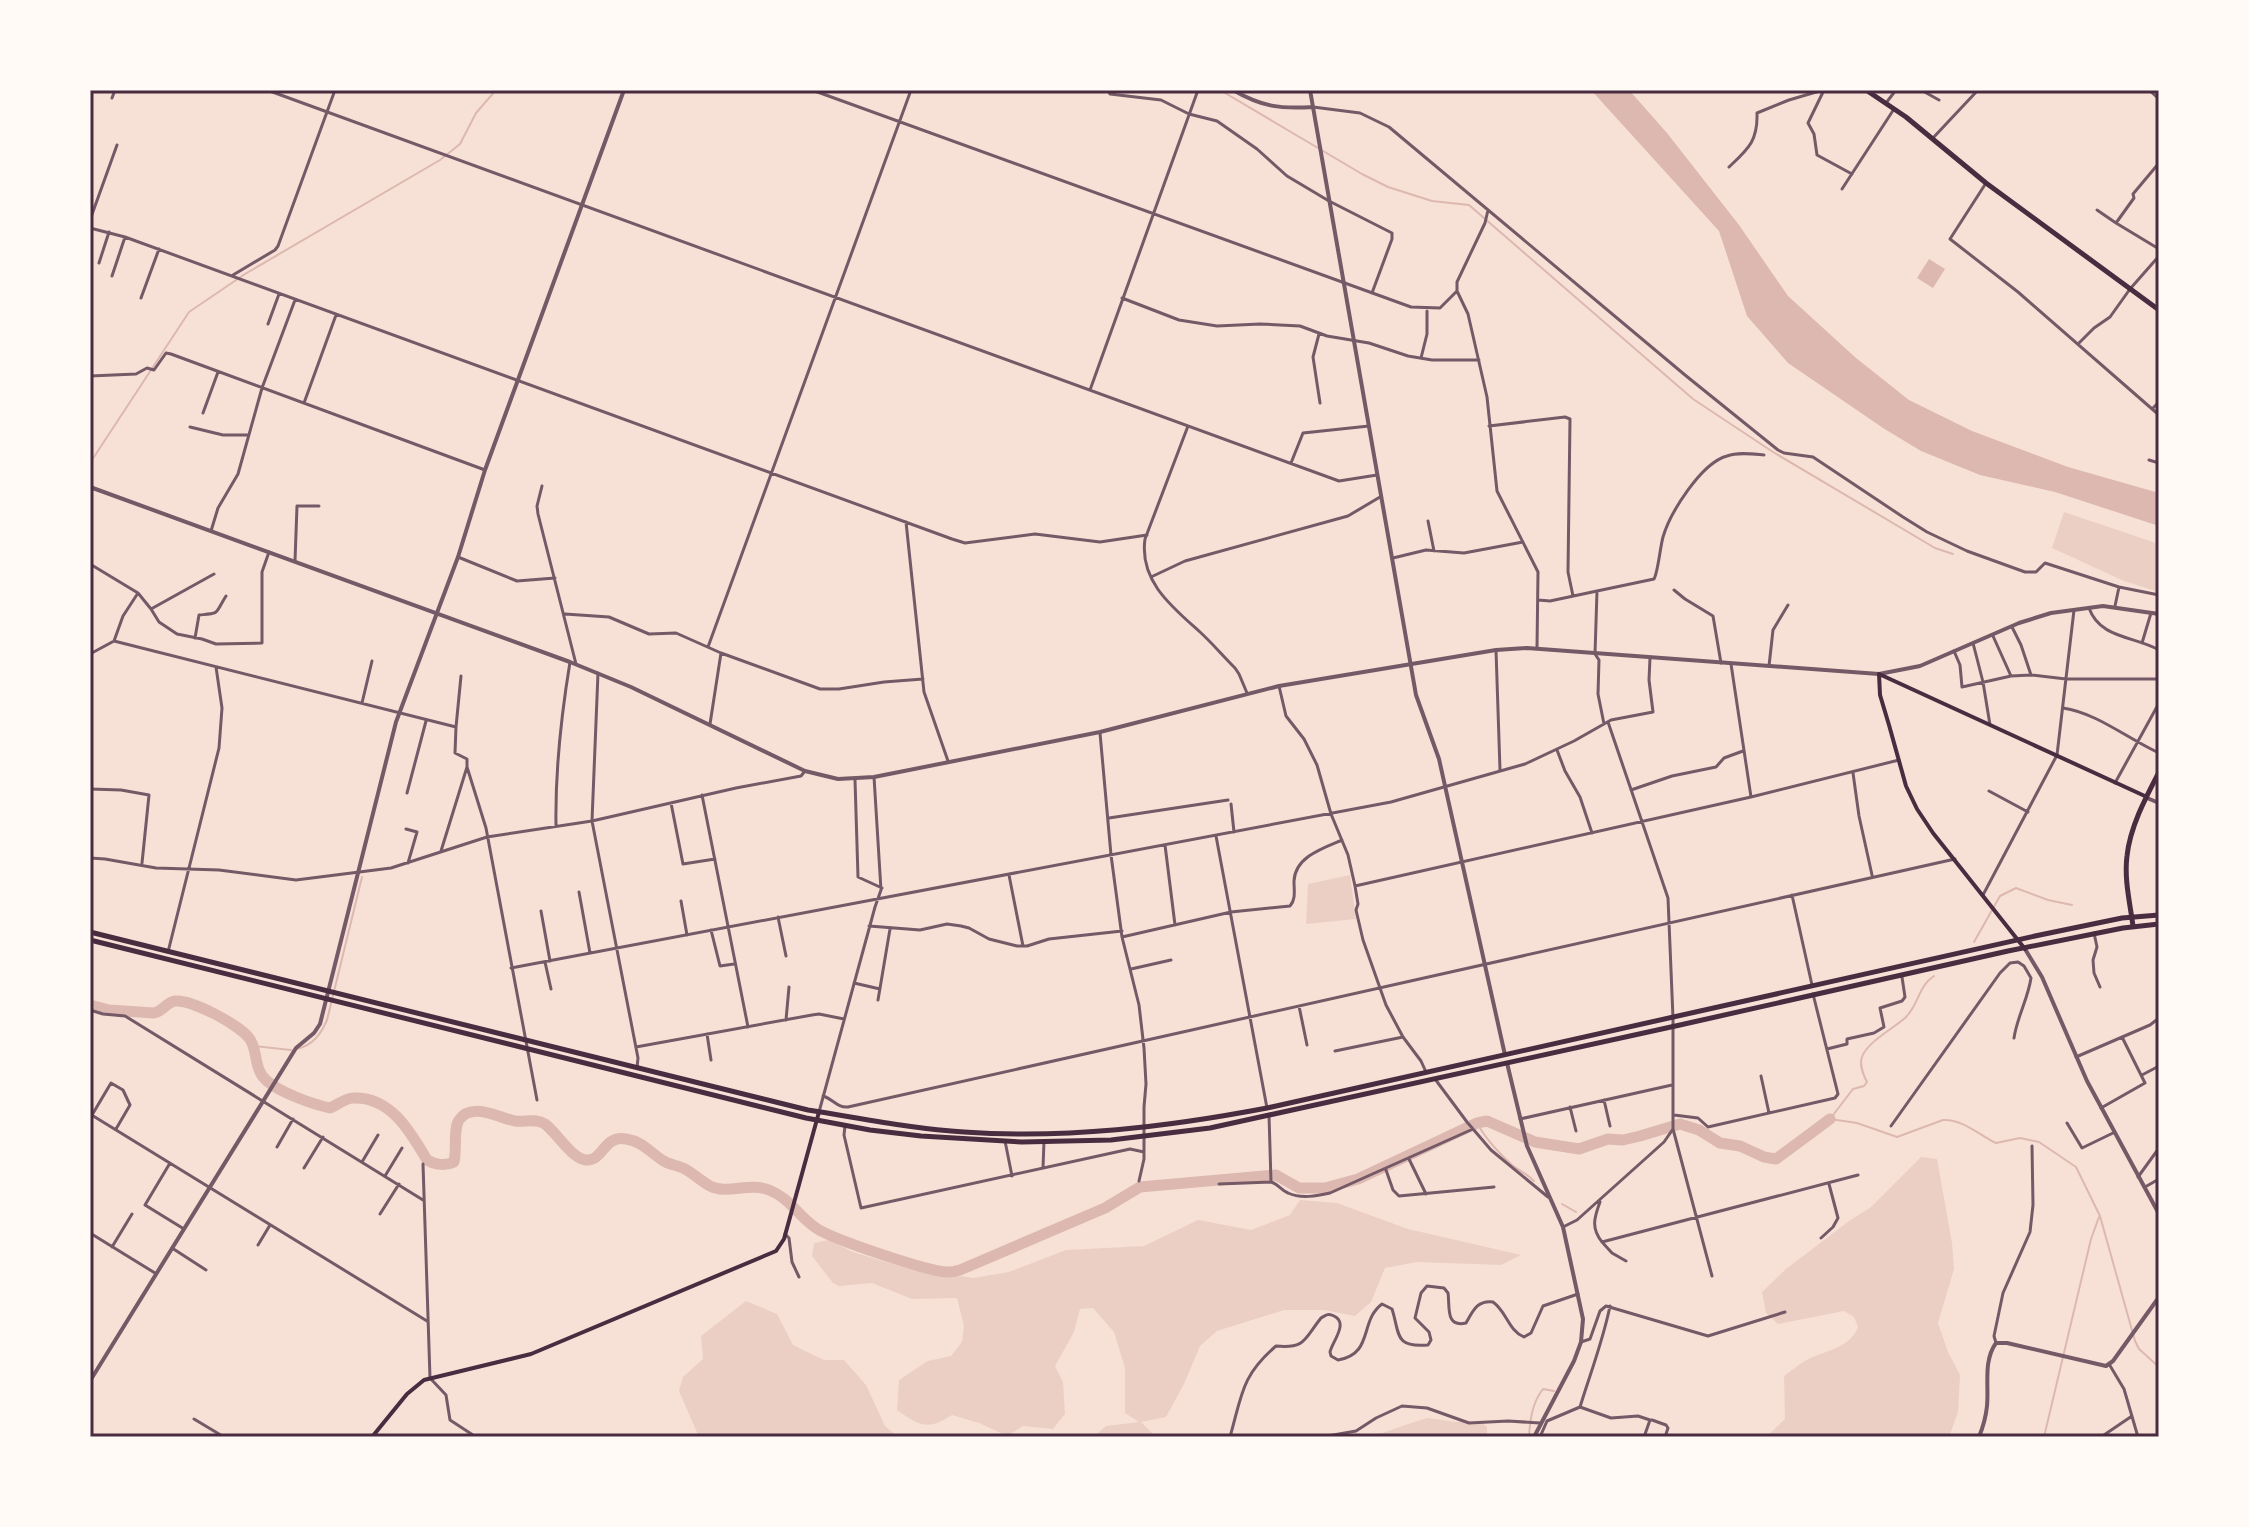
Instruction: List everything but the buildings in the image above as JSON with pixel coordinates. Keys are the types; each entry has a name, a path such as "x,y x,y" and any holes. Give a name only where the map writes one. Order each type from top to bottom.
{"main road":[{"path":"1866,90 2159,310"},
{"path":"2025,949 1917,809 1906,786 1880,695 1879,674 2147,797"},
{"path":"2133,926 2126,874 2127,854 2131,837 2159,772"},
{"path":"90,932 819,1112 922,1129 1024,1134 1144,1128 1268,1111 1435,1079 1672,1026 2018,940 2132,917 2159,915"},
{"path":"90,940 816,1121 921,1136 1044,1141 1111,1140 1210,1128 1505,1054 2094,933 2159,924"},
{"path":"372,1437 413,1387 430,1378 531,1354 767,1256 779,1248 819,1112"}],"street":[{"path":"112,98 115,90"},
{"path":"267,90 1339,481 1377,475"},
{"path":"237,278 278,246 335,90"},
{"path":"90,1381 296,1048 318,1028 400,713 624,90"},
{"path":"812,90 1405,306 1440,308 1457,291"},
{"path":"708,647 911,90"},
{"path":"1108,90 1110,94 1161,100 1189,114 1217,121 1257,149 1287,176 1393,234 1372,294"},
{"path":"1090,390 1198,90"},
{"path":"1233,90 1262,105 1360,113 1383,123 1778,450 1813,457 1927,532 1967,551 2025,572 2036,572 2045,563 2119,587 2159,595"},
{"path":"1310,90 1419,708 1436,750 1445,785 1522,1132 1563,1227 1583,1319 1581,1342 1534,1437"},
{"path":"1729,167 1754,138 1757,113 1823,90"},
{"path":"1823,90 1808,123 1814,134 1817,155 1852,174"},
{"path":"1886,103 1896,90"},
{"path":"1921,90 1939,100"},
{"path":"1932,139 1978,90"},
{"path":"2149,90 2159,99"},
{"path":"1842,189 1894,109"},
{"path":"90,220 117,145"},
{"path":"2116,223 2134,198 2133,194 2158,166"},
{"path":"1986,183 1950,239 2018,292 2159,415"},
{"path":"1488,210 1457,282 1457,291 1468,314 1487,397 1497,491 1538,572 1537,649"},
{"path":"2097,210 2159,249"},
{"path":"90,228 159,249 965,543 1035,534 1100,542 1147,535"},
{"path":"99,263 109,232"},
{"path":"112,276 125,237"},
{"path":"141,298 159,249"},
{"path":"2078,344 2110,317 2159,256"},
{"path":"268,324 279,293"},
{"path":"1122,298 1179,320 1217,326 1300,326 1319,334 1421,358 1479,360"},
{"path":"211,531 218,508 238,474 262,388 295,300"},
{"path":"1421,358 1427,334 1427,309"},
{"path":"304,403 336,315"},
{"path":"1319,334 1313,357 1320,403"},
{"path":"90,376 136,374 150,369 166,353 485,470"},
{"path":"203,413 218,372"},
{"path":"2153,408 2159,402"},
{"path":"1489,426 1565,417 1570,419 1568,572 1573,596"},
{"path":"1188,426 1147,535 1145,555 1157,590 1235,668 1247,693"},
{"path":"1291,463 1303,433 1369,426"},
{"path":"190,427 223,435 248,435"},
{"path":"1538,600 1550,601 1654,579 1669,521 1695,481 1725,456 1764,455"},
{"path":"2149,460 2159,463"},
{"path":"542,486 537,506 565,614 573,663 560,724 555,790 556,826"},
{"path":"90,487 573,663 805,771 828,778 855,780 1100,732 1279,686 1496,650 1527,648 1879,674 1920,666 2034,617 2115,606 2159,614"},
{"path":"1151,577 1185,561 1348,516 1381,497"},
{"path":"295,561 297,506 319,506"},
{"path":"1428,521 1434,551"},
{"path":"906,522 923,679 948,762"},
{"path":"1392,559 1426,550 1464,553 1523,542"},
{"path":"90,564 138,593 159,622 173,632 216,644 262,643 262,572 269,552"},
{"path":"458,557 517,581 555,578"},
{"path":"151,609 214,574"},
{"path":"2115,606 2119,587"},
{"path":"1674,590 1713,616 1721,663"},
{"path":"1597,591 1595,654 1599,660 1598,694 1668,898 1673,1128 1712,1276"},
{"path":"90,654 114,641 123,616 138,593"},
{"path":"195,638 199,615 215,614 226,596"},
{"path":"1769,666 1773,630 1788,605"},
{"path":"2089,608 2092,618 2100,625 2119,636 2159,650"},
{"path":"1983,896 2057,755 2074,610"},
{"path":"2142,643 2151,613"},
{"path":"565,614 609,617 649,634 676,633 820,689 923,679"},
{"path":"2011,626 2031,675"},
{"path":"1992,635 2011,676"},
{"path":"114,641 456,727"},
{"path":"1973,643 1990,725"},
{"path":"1496,650 1500,771"},
{"path":"1954,651 1960,665 1962,687 2011,676 2031,675 2066,679 2159,679"},
{"path":"710,725 721,653"},
{"path":"511,968 1391,802 1525,764 1619,717 1653,712 1650,658"},
{"path":"362,703 372,661"},
{"path":"1731,664 1751,797"},
{"path":"168,952 216,763 222,708 216,667"},
{"path":"598,673 592,821 636,1047 637,1068"},
{"path":"461,676 454,750 457,755 467,759 487,837 537,1100"},
{"path":"1279,686 1286,716 1304,739 1317,765 1331,814 1348,855 1363,940 1386,1005 1426,1072"},
{"path":"2115,783 2159,703"},
{"path":"2063,708 2074,710 2159,753"},
{"path":"407,793 426,721"},
{"path":"1100,732 1122,937 1139,1005 1143,1040 1146,1075 1144,1152 1139,1181"},
{"path":"1557,750 1580,797 1592,833"},
{"path":"1631,790 1672,776 1716,767 1724,758 1744,750"},
{"path":"1355,886 1751,797 1899,760"},
{"path":"441,851 467,767"},
{"path":"90,858 156,868 219,870 296,880 391,868 487,837 592,821 801,776 805,771"},
{"path":"1853,773 1872,877"},
{"path":"819,1112 882,888 874,777"},
{"path":"855,780 858,877 882,888"},
{"path":"90,789 149,795 142,865"},
{"path":"1989,791 2028,812"},
{"path":"702,795 748,1027"},
{"path":"2147,797 2159,803"},
{"path":"1108,818 1230,802 1234,832"},
{"path":"671,803 683,864 715,859"},
{"path":"406,829 417,832 408,863"},
{"path":"1216,835 1268,1111 1271,1182"},
{"path":"1122,937 1231,912 1290,906 1294,901 1294,876 1299,867 1310,855 1342,840"},
{"path":"1165,845 1175,925"},
{"path":"823,1096 839,1106 848,1107 1955,859"},
{"path":"1009,874 1023,946"},
{"path":"579,892 590,953"},
{"path":"1673,1115 1698,1118 1708,1127 1835,1098 1838,1094 1792,895"},
{"path":"681,901 687,935"},
{"path":"541,911 551,989"},
{"path":"778,917 786,956"},
{"path":"869,926 920,930 947,924 969,928 997,942 1023,946 1049,939 1122,931"},
{"path":"878,1000 890,928"},
{"path":"711,930 720,966 735,964"},
{"path":"2094,933 2097,947 2093,960 2094,973 2100,987"},
{"path":"2025,949 2042,977 2101,1108 2159,1214"},
{"path":"1131,969 1171,960"},
{"path":"1891,1126 2000,973 2014,961 2022,964 2031,978 2016,1021 2014,1038"},
{"path":"1827,1049 1847,1044 1847,1039 1874,1033 1884,1027 1880,1008 1902,1001 1905,997 1901,975"},
{"path":"854,983 880,989"},
{"path":"786,1020 789,987"},
{"path":"1299,1006 1307,1045"},
{"path":"90,1010 125,1016 423,1200"},
{"path":"636,1047 819,1014 844,1019"},
{"path":"2076,1057 2150,1025 2159,1018"},
{"path":"707,1034 711,1060"},
{"path":"1335,1051 1403,1037"},
{"path":"2101,1108 2145,1083 2122,1037"},
{"path":"2142,1075 2159,1066"},
{"path":"1761,1076 1769,1113"},
{"path":"1435,1079 1472,1128 1509,1167 1542,1193 1552,1197"},
{"path":"115,1129 130,1105 123,1090 111,1083 91,1115 427,1321"},
{"path":"1520,1119 1673,1085"},
{"path":"1604,1100 1610,1126"},
{"path":"1570,1107 1576,1131"},
{"path":"277,1147 293,1119"},
{"path":"2067,1123 2082,1148 2114,1132"},
{"path":"845,1126 844,1135 861,1208 1130,1149 1144,1152"},
{"path":"1219,1184 1271,1182 1290,1194 1315,1196 1343,1189 1472,1128"},
{"path":"1563,1227 1577,1220 1601,1199 1664,1142 1673,1128"},
{"path":"362,1162 378,1135"},
{"path":"304,1168 323,1137"},
{"path":"1005,1141 1012,1176"},
{"path":"1043,1168 1044,1141"},
{"path":"1979,1437 1987,1405 1988,1365 1996,1343 1994,1336 2003,1293 2030,1232 2032,1146"},
{"path":"385,1176 402,1148"},
{"path":"2138,1177 2159,1148"},
{"path":"1409,1159 1426,1194"},
{"path":"170,1163 145,1205 184,1229"},
{"path":"423,1164 430,1378 446,1395 450,1420 476,1437"},
{"path":"1386,1170 1396,1195 1403,1197 1494,1187"},
{"path":"1602,1242 1858,1175"},
{"path":"2144,1187 2159,1179"},
{"path":"380,1214 399,1184"},
{"path":"1821,1238 1838,1218 1829,1184"},
{"path":"1601,1199 1594,1220 1595,1233 1612,1253 1626,1261"},
{"path":"112,1247 132,1214"},
{"path":"258,1245 270,1225"},
{"path":"90,1233 156,1274"},
{"path":"785,1234 789,1238 792,1262 799,1277"},
{"path":"172,1248 206,1270"},
{"path":"1230,1437 1246,1378 1259,1361 1276,1346 1292,1348 1299,1345 1325,1315 1338,1318 1340,1324 1330,1352 1338,1360 1355,1355 1376,1309 1382,1304 1392,1309 1397,1335 1401,1339 1410,1344 1428,1345 1431,1340 1429,1332 1415,1318 1421,1293 1427,1286 1444,1288 1448,1293 1449,1317 1454,1321 1466,1323 1481,1303 1493,1302 1513,1331 1524,1337 1531,1333 1543,1306 1578,1294"},
{"path":"1996,1343 2103,1366 2109,1364 2159,1297"},
{"path":"1581,1342 1590,1339 1600,1311 1610,1306 1708,1336 1785,1312"},
{"path":"1580,1407 1610,1306"},
{"path":"2109,1364 2124,1389 2138,1437"},
{"path":"1322,1437 1356,1431 1402,1406 1427,1408 1469,1423 1543,1421 1580,1407 1611,1418 1638,1416 1666,1425 1665,1437"},
{"path":"2101,1437 2132,1416"},
{"path":"194,1419 224,1437"},
{"path":"1644,1437 1650,1420"},
{"path":"1540,1437 1543,1421"}],"shaded area":[{"path":"1591,90 1629,90 1739,225 1788,296 1856,358 1909,400 1972,431 2068,467 2159,493 2159,526 2055,492 1980,475 1921,451 1788,363 1747,316 1719,231"},
{"path":"1929,259 1945,269 1933,288 1917,278"},
{"path":"2064,512 2159,544 2159,592 2124,581 2052,548"},
{"path":"1350,875 1356,919 1306,924 1308,884"},
{"path":"1921,1157 1937,1159 1952,1243 1954,1269 1938,1323 1960,1375 1958,1412 1949,1437 1766,1437 1785,1419 1784,1376 1805,1361 1843,1345 1858,1327 1854,1317 1844,1311 1778,1324 1766,1313 1762,1292 1786,1269 1871,1207"},
{"path":"1300,1200 1337,1203 1408,1229 1521,1255 1501,1265 1417,1262 1385,1268 1371,1302 1355,1316 1324,1310 1284,1310 1217,1331 1200,1346 1166,1417 1141,1422 1156,1437 1093,1437 1106,1426 1139,1422 1125,1413 1125,1368 1114,1332 1093,1308 1080,1309 1074,1332 1055,1366 1063,1382 1065,1414 1053,1429 1023,1426 1007,1436 952,1415 930,1425 912,1420 897,1410 899,1380 928,1361 951,1356 962,1342 964,1326 957,1298 912,1299 872,1283 839,1286 833,1283 812,1256 814,1243 829,1240 853,1252 909,1269 973,1278 1009,1272 1066,1250 1144,1246 1198,1220 1251,1230 1290,1215"},
{"path":"746,1301 777,1314 793,1345 824,1360 844,1360 866,1385 885,1426 898,1437 699,1437 679,1391 683,1377 703,1359 701,1336"},
{"path":"1428,1418 1480,1421 1487,1427 1487,1437 1364,1437 1380,1433"}],"waterway":[{"path":"90,463 189,312 245,274 440,160 460,144 476,113 496,90"},
{"path":"1220,90 1388,187 1432,201 1469,205 1693,399 1773,452 1935,548 1953,554"},
{"path":"297,1049 316,1038 327,1020 362,877"},
{"path":"1974,942 2000,896 2016,888 2072,905"},
{"path":"1934,976 1905,1018 1865,1051 1861,1063 1867,1082 1853,1089 1830,1119 1857,1123 1897,1137 1950,1120 1996,1143 2020,1138 2039,1142 2076,1167 2100,1216 2135,1341 2139,1349 2159,1367"},
{"path":"90,1005 109,1010 154,1013 175,1001 205,1009 246,1035 253,1046 260,1072 267,1081 297,1098 330,1108 353,1098 378,1103 398,1118 427,1160 433,1163 454,1162 457,1124 464,1114 478,1111 515,1121 542,1122 575,1155 586,1160 597,1157 613,1141 631,1140 710,1186 769,1190 825,1233 902,1261 948,1272 960,1270 1105,1208 1140,1187 1276,1175 1299,1188 1325,1188 1358,1179 1487,1121 1535,1142 1579,1149 1608,1139 1623,1140 1680,1124 1699,1130 1720,1143 1740,1146 1776,1159 1830,1119"},
{"path":"253,1046 291,1050"},
{"path":"1477,1123 1502,1155 1534,1181"},
{"path":"1562,1204 1576,1212"},
{"path":"2044,1437 2091,1239 2099,1217"},
{"path":"1529,1437 1532,1412 1539,1394 1543,1389 1554,1391"}]}
